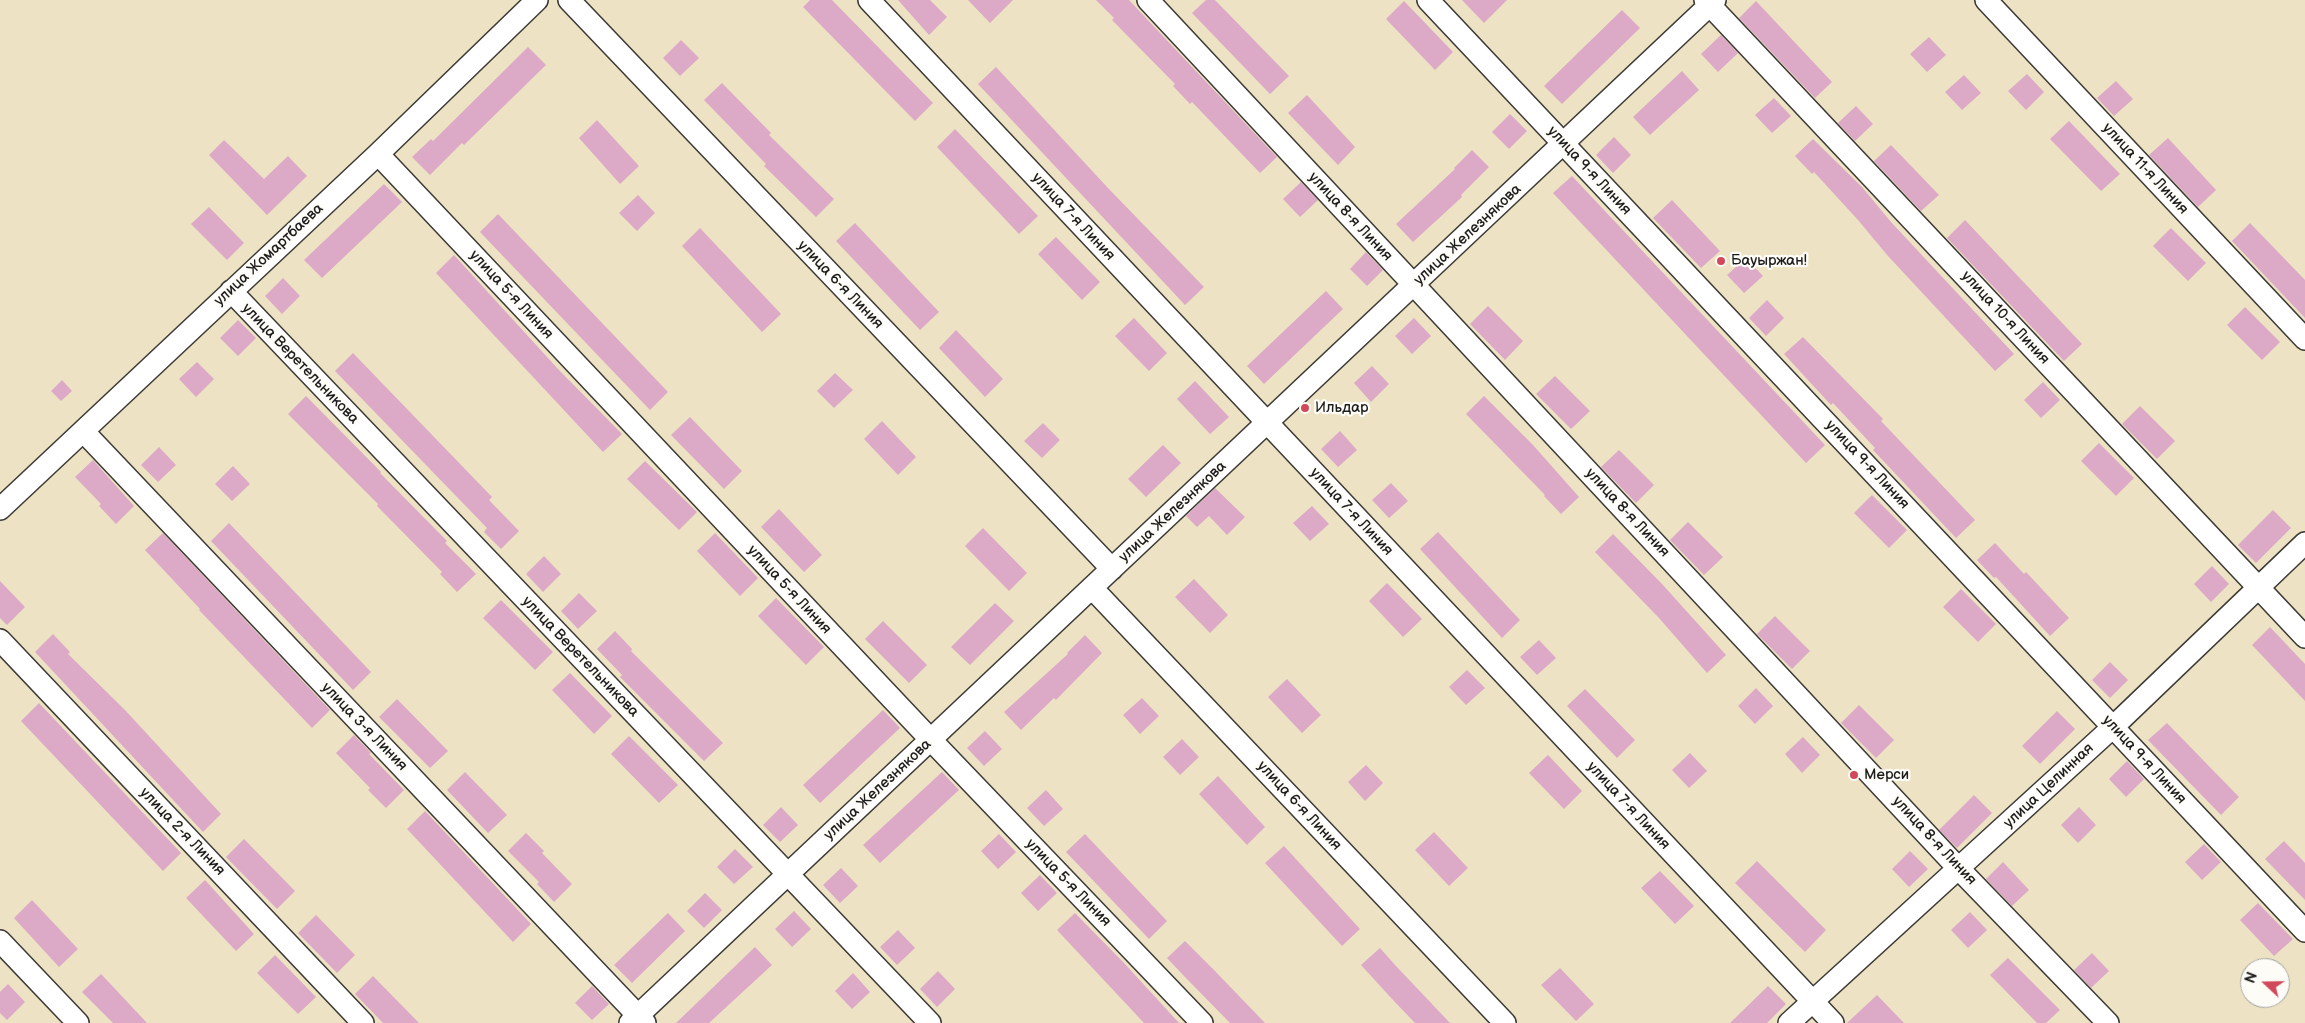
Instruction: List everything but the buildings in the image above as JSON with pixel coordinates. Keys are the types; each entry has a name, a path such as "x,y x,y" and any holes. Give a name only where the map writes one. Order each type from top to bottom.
{"street":[{"name":"улица Жомартбаева","path":"0,508 378,154 537,0"},
{"name":"улица 6-я Линия","path":"569,0 1112,570"},
{"name":"улица 7-я Линия","path":"869,0 1833,1023"},
{"name":"улица 8-я Линия","path":"1148,0 1959,869 2108,1023"},
{"name":"улица 9-я Линия","path":"1428,0 2305,931"},
{"name":"улица 11-я Линия","path":"1986,0 2305,339"},
{"name":"улица Железнякова","path":"638,1021 788,874 1414,286 1710,2"},
{"name":"улица 10-я Линия","path":"1710,2 2305,637"},
{"name":"улица 5-я Линия","path":"378,154 931,740 1202,1023"},
{"name":"улица Веретельникова","path":"231,291 930,1023"},
{"name":"улица 3-я Линия","path":"83,431 638,1021"},
{"name":"улица Целинная","path":"1789,1023 2113,727 2305,543"},
{"name":"улица 6-я Линия","path":"1092,588 1505,1023"},
{"name":"улица 2-я Линия","path":"0,640 363,1023"},
{"path":"0,941 78,1023"}],"place":[{"name":"Бауыржан!","path":"1721,261"},
{"name":"Ильдар","path":"1305,408"},
{"name":"Мерси","path":"1854,775"}]}
